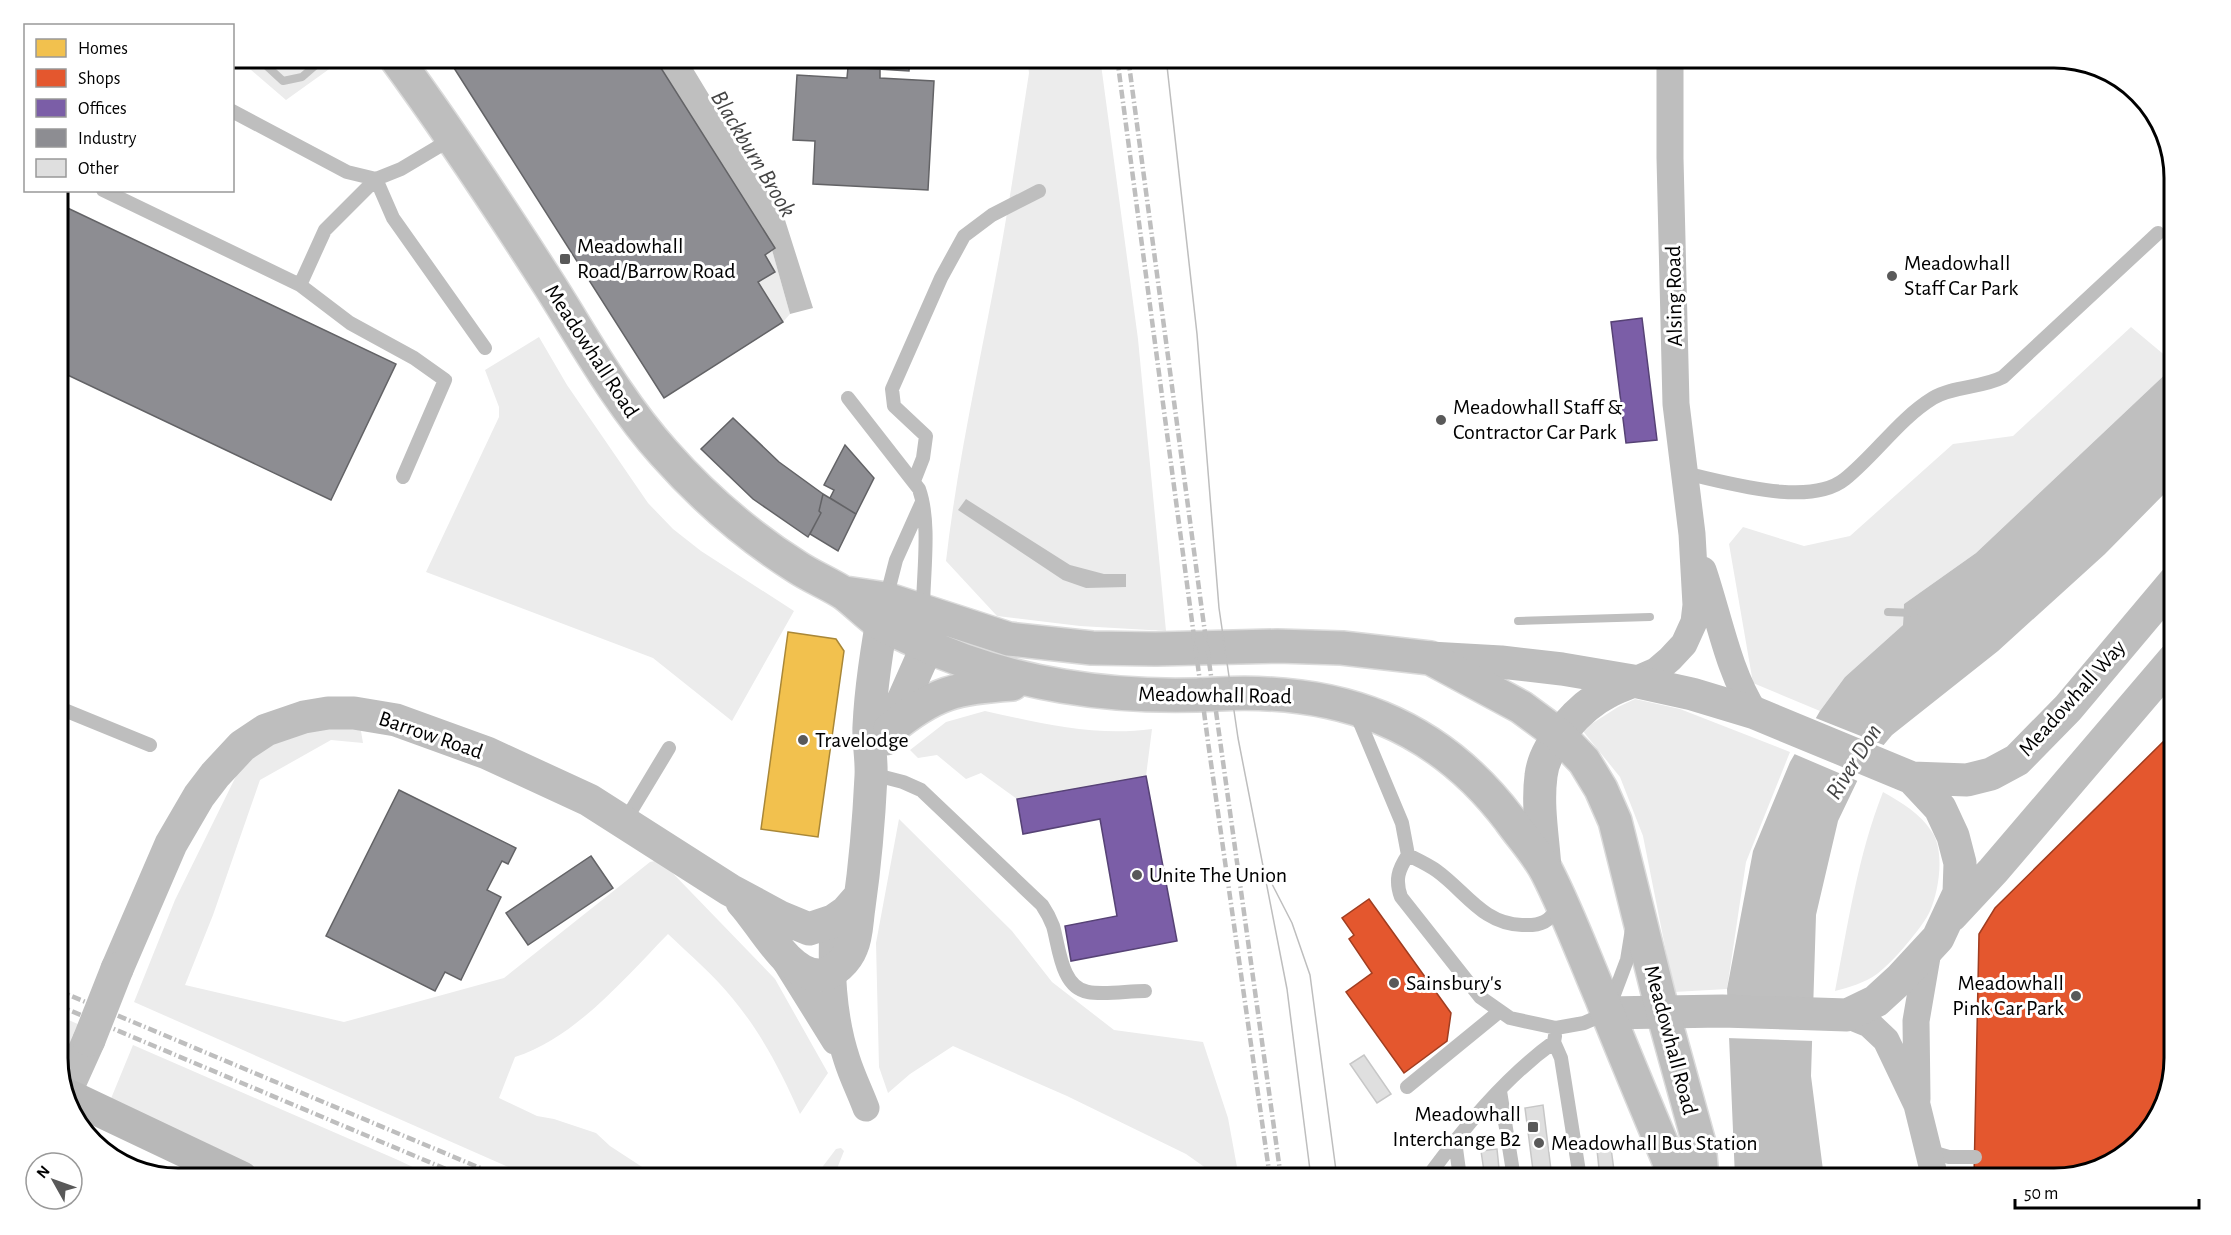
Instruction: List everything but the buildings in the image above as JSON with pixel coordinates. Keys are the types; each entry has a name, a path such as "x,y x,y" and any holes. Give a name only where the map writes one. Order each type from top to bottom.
{"main road":[{"path":"75,1097 218,1168"}],"street":[{"name":"Meadowhall Road","path":"403,68 454,137 616,392 646,432 667,457 733,521 795,566 883,612 924,645 965,662 1067,687 1170,696 1256,693 1318,699 1353,706 1390,721 1418,737 1447,755 1473,777 1490,795 1545,868 1562,903 1672,1168"},
{"name":"Alsing Road","path":"1633,681 1656,670 1684,644 1694,622 1696,605 1692,534 1676,404 1670,68"},
{"name":"Alsing Road","path":"1692,534 1734,672 1742,693 1755,713"},
{"name":"Meadowhall Way","path":"1633,681 1692,694 1755,713 1912,778 1967,780 1991,774 2017,760 2068,708 2163,595"},
{"name":"Meadowhall Road","path":"883,612 923,612 1009,639 1092,648 1277,646 1342,648 1430,658 1501,662 1633,681"},
{"path":"866,1108 847,1060 837,1016 843,962 852,947 860,896 872,774 869,727 872,684 883,612"},
{"path":"872,774 921,660 924,645 923,612"},
{"name":"Meadowhall Road","path":"1430,658 1521,706 1559,735 1584,761 1601,789 1615,821 1663,1013 1699,1143 1701,1168"},
{"name":"Meadowhall Way","path":"1607,1013 1722,1011 1846,1015 1876,1000 1928,951 1948,920 1993,871 2164,671"},
{"path":"890,729 913,710 941,695 971,687 1038,681"},
{"name":"Meadowhall Road","path":"1545,868 1540,808 1540,777 1543,764 1559,735 1585,708 1606,692 1633,681"},
{"name":"Barrow Road","path":"71,1083 171,844 199,796 228,758 266,730 285,722 328,713 354,713 396,720 487,753 590,800 730,890 780,917 809,929 833,921 846,912 860,896"},
{"name":"Meadowhall Way","path":"1912,778 1940,808 1953,836 1960,863 1959,893 1948,920"},
{"name":"Barrow Road","path":"730,890 757,919 792,964 808,973 820,975 840,984"},
{"path":"780,917 807,943 840,984"},
{"path":"833,921 840,984"},
{"path":"779,950 847,1060"},
{"path":"1917,1105 1916,1021 1928,951"},
{"path":"1846,1015 1869,1024 1886,1040 1917,1105 1932,1168"}],"lane":[{"path":"234,112 347,172 376,179"},
{"path":"300,285 325,230 376,179 401,169 454,137"},
{"path":"376,179 393,218 486,348"},
{"path":"914,481 923,458 926,436 894,406 892,389 941,278 964,236 992,216 1039,191"},
{"path":"107,192 300,285 350,323 414,358 445,380 403,477"},
{"path":"1684,473 1783,493 1816,492 1844,480 1907,417 1936,396 1992,383 2003,377 2158,233"},
{"path":"848,398 914,481 923,500 926,536 923,612"},
{"path":"883,612 896,560 923,500"},
{"path":"1353,706 1402,823 1408,855 1398,874 1397,885 1401,897 1480,997 1509,1018 1556,1028 1584,1023 1607,1013"},
{"path":"68,711 150,745"},
{"path":"624,821 669,748"},
{"path":"872,774 903,782 921,790 1042,904 1053,925 1057,951 1064,970 1075,984 1087,993 1145,991"},
{"path":"1408,855 1436,870 1487,916 1510,925 1537,926 1551,918 1562,903"},
{"name":"Meadowhall Road","path":"1607,1013 1628,960 1636,903"},
{"path":"1407,1087 1500,1011"},
{"path":"1556,1028 1554,1042 1561,1058 1578,1168"},
{"path":"1435,1168 1455,1141 1500,1091 1554,1042"},
{"path":"1500,1091 1512,1168"},
{"path":"1455,1141 1459,1168"},
{"path":"1928,1151 1949,1157 1975,1157"}],"shaded area":[{"path":"249,68 331,68 286,100"},
{"path":"1028,68 1101,68 1138,339 1166,631 1080,626 997,616 946,561 965,435 998,267"},
{"path":"772,250 790,314 783,322 758,282 775,272 765,255"},
{"path":"2131,327 2163,354 2163,376 1976,553 1904,604 1903,625 1845,677 1820,711 1753,683 1729,544 1743,527 1804,546 1850,536 1953,444 2013,436"},
{"path":"539,337 567,385 648,503 673,529 701,551 794,611 732,721 653,658 426,572 499,417 499,407 485,370"},
{"path":"1635,699 1680,709 1790,752 1746,862 1727,989 1674,992 1643,836 1620,777 1582,730"},
{"path":"985,711 1068,728 1110,731 1152,729 1146,776 1017,799 981,773 966,779 937,755 918,758 910,750 946,722"},
{"path":"360,725 363,743 331,740 260,780 213,915 185,985 344,1022 504,978 650,862 660,860 775,979 828,1073 800,1114 771,1054 743,1012 702,965 668,934 598,1005 558,1036 515,1057 499,1098 537,1116 554,1119 596,1133 610,1146 644,1168 510,1168 134,1002 175,900 241,766 287,732"},
{"path":"1883,792 1904,804 1932,832 1936,840 1939,860 1936,893 1926,918 1890,962 1867,980 1835,991 1860,865"},
{"path":"899,819 1012,931 1052,982 1114,1030 1203,1042 1228,1118 1237,1168 1206,1168 1186,1154 1067,1096 953,1046 910,1074 888,1093 879,1067 876,943"},
{"path":"68,1020 87,1028 68,1054"},
{"path":"133,1045 415,1168 257,1168 110,1101"},
{"path":"841,1148 844,1151 838,1168 822,1168 836,1149"}],"water":[{"path":"661,68 693,68 785,220 813,308 790,314 772,250 775,248"},
{"name":"River Don","path":"2163,376 2163,495 2105,554 1998,651 1892,735 1862,771 1838,821 1816,915 1811,1076 1823,1168 1735,1168 1727,989 1753,851 1790,762 1820,711 1845,677 1903,625 1904,604 1976,553"},
{"path":"966,499 1070,565 1104,574 1126,574 1126,587 1086,588 1063,580 958,510"}],"pier":[{"path":"1813,717 1886,746 1865,772 1860,782 1792,753"},
{"path":"1724,997 1816,1000 1815,1041 1726,1038"}],"waterway":[{"name":"Blackburn Brook","path":"269,68 283,81 302,77 312,68"},
{"path":"1888,612 1914,613"},
{"name":"Blackburn Brook","path":"1518,621 1650,617"}],"tram line":[{"path":"1167,68 1197,334 1219,608 1238,738 1287,989 1310,1168"},
{"path":"1272,884 1292,923 1310,975 1336,1168"}],"railway":[{"path":"1118,68 1208,742 1269,1168"},
{"path":"1129,68 1280,1168"},
{"path":"68,995 480,1168"},
{"path":"68,1010 443,1168"}],"place":[{"name":"Meadowhall Road/Barrow Road","path":"565,259"},
{"name":"Meadowhall Staff Car Park","path":"1892,276"},
{"name":"Meadowhall Staff & Contractor Car Park","path":"1441,420"},
{"name":"Travelodge","path":"803,740"},
{"name":"Unite The Union","path":"1137,875"},
{"name":"Sainsbury's","path":"1394,983"},
{"name":"Meadowhall Pink Car Park","path":"2076,996"},
{"name":"Meadowhall Interchange B2","path":"1533,1127"},
{"name":"Meadowhall Bus Station","path":"1539,1143"}]}
